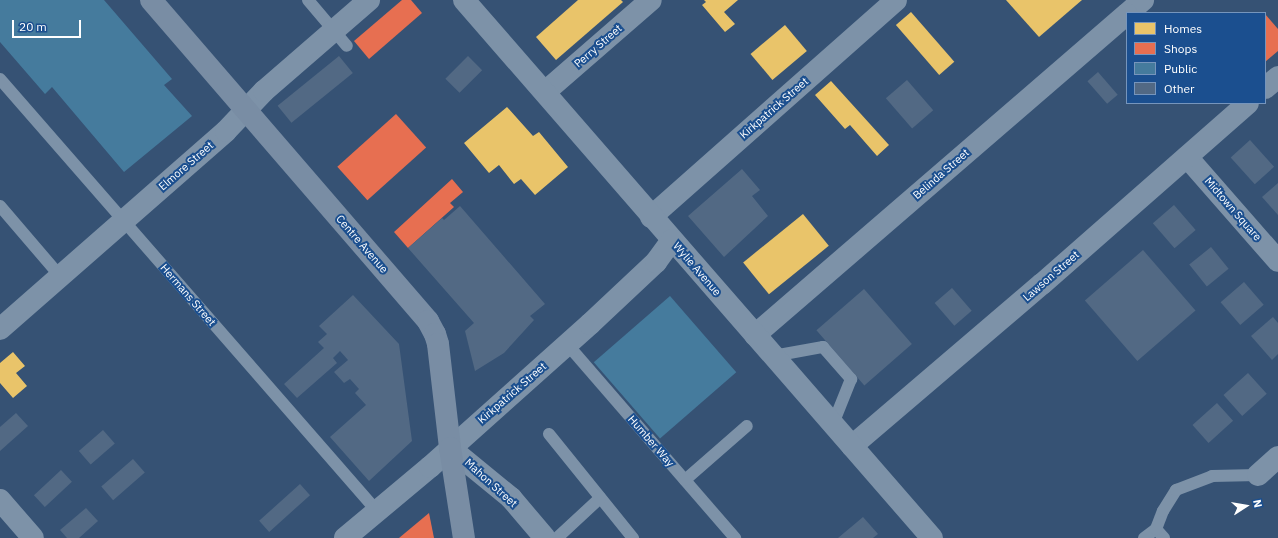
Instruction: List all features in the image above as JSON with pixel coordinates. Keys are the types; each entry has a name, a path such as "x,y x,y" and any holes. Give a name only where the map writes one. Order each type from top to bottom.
{"main road":[{"name":"Centre Avenue","path":"151,0 428,321 435,334 438,344 450,448 464,538"}],"street":[{"name":"Elmore Street","path":"0,329 226,131 264,92 340,38 369,0"},
{"name":"Wylie Avenue","path":"464,0 932,538"},
{"name":"Perry Street","path":"545,92 651,0"},
{"name":"Kirkpatrick Street","path":"651,216 896,0"},
{"name":"Belinda Street","path":"1128,12 1143,0"},
{"name":"Belinda Street","path":"755,335 1126,14"},
{"path":"1266,87 1278,77"},
{"name":"Lawson Street","path":"852,446 1247,104"},
{"name":"Midtown Square","path":"1187,157 1278,261"},
{"name":"Kirkpatrick Street","path":"345,538 450,448 567,344 656,262 672,240"},
{"name":"Mahon Street","path":"450,448 511,498 545,538"},
{"path":"1258,475 1278,457"},
{"path":"0,500 33,538"}],"lane":[{"path":"308,0 340,38"},
{"name":"Hermans Street","path":"0,79 376,510"},
{"path":"0,206 60,276"},
{"name":"Humber Way","path":"567,344 735,538"},
{"path":"773,356 823,347 851,379 832,424"},
{"path":"685,480 747,426"},
{"path":"549,434 633,538"},
{"path":"1144,538 1156,529 1163,511 1176,490 1212,476 1258,475"},
{"path":"557,538 600,498"},
{"path":"1156,529 1164,538"}],"building: Homes":[{"path":"578,0 621,0 623,2 556,60 536,37"},
{"path":"704,0 738,0 724,12 735,24 725,32 702,5 706,2"},
{"path":"1006,0 1082,0 1039,37"},
{"path":"911,12 954,62 939,75 896,25"},
{"path":"785,25 807,51 772,80 751,54"},
{"path":"831,81 889,145 877,156 850,125 845,129 815,95"},
{"path":"507,107 533,136 539,132 568,167 535,195 521,179 514,184 499,165 489,173 464,143"},
{"path":"803,214 829,246 769,294 743,262"},
{"path":"13,352 25,366 16,373 27,386 13,398 0,383 0,363"}],"building: Shops":[{"path":"402,0 411,0 422,13 369,59 354,41"},
{"path":"1266,15 1278,29 1278,51 1266,61"},
{"path":"396,114 426,147 367,200 337,167"},
{"path":"452,179 463,192 450,203 454,207 408,248 394,232"},
{"path":"429,513 434,538 399,538"}],"building: Public":[{"path":"0,0 104,0 172,79 164,85 192,116 124,172 52,87 45,94 0,42"},
{"path":"670,296 736,372 660,438 594,362"}],"building: Other":[{"path":"339,56 353,73 291,123 278,106"},
{"path":"468,56 482,70 460,93 445,79"},
{"path":"1098,72 1118,95 1107,104 1087,81"},
{"path":"907,80 933,110 912,129 886,98"},
{"path":"1250,140 1274,167 1255,184 1231,157"},
{"path":"742,169 760,190 752,196 768,216 724,257 688,216"},
{"path":"1278,183 1278,215 1262,197"},
{"path":"1174,205 1196,230 1175,248 1153,223"},
{"path":"460,206 545,304 530,316 534,320 504,353 475,371 465,331 474,323 408,248 442,218 444,220"},
{"path":"1211,247 1229,269 1207,286 1189,265"},
{"path":"1143,250 1195,310 1137,361 1085,301"},
{"path":"1244,282 1264,305 1240,325 1221,302"},
{"path":"952,288 972,311 954,326 935,303"},
{"path":"864,289 912,344 864,385 816,330"},
{"path":"353,295 399,344 412,441 369,481 330,437 366,405 355,393 359,389 350,379 344,383 334,372 348,360 340,351 333,358 337,363 297,398 284,384 324,348 318,342 327,334 319,326"},
{"path":"1273,317 1278,323 1278,354 1272,360 1251,336"},
{"path":"1248,373 1267,394 1242,416 1223,395"},
{"path":"1217,403 1233,421 1209,443 1192,425"},
{"path":"16,413 28,426 0,451 0,427"},
{"path":"103,430 115,444 91,465 79,451"},
{"path":"133,459 145,473 113,500 101,487"},
{"path":"61,470 72,482 45,507 34,495"},
{"path":"300,484 310,495 269,532 259,521"},
{"path":"86,508 98,521 79,538 67,538 60,530"},
{"path":"863,517 878,534 873,538 838,538"}]}
